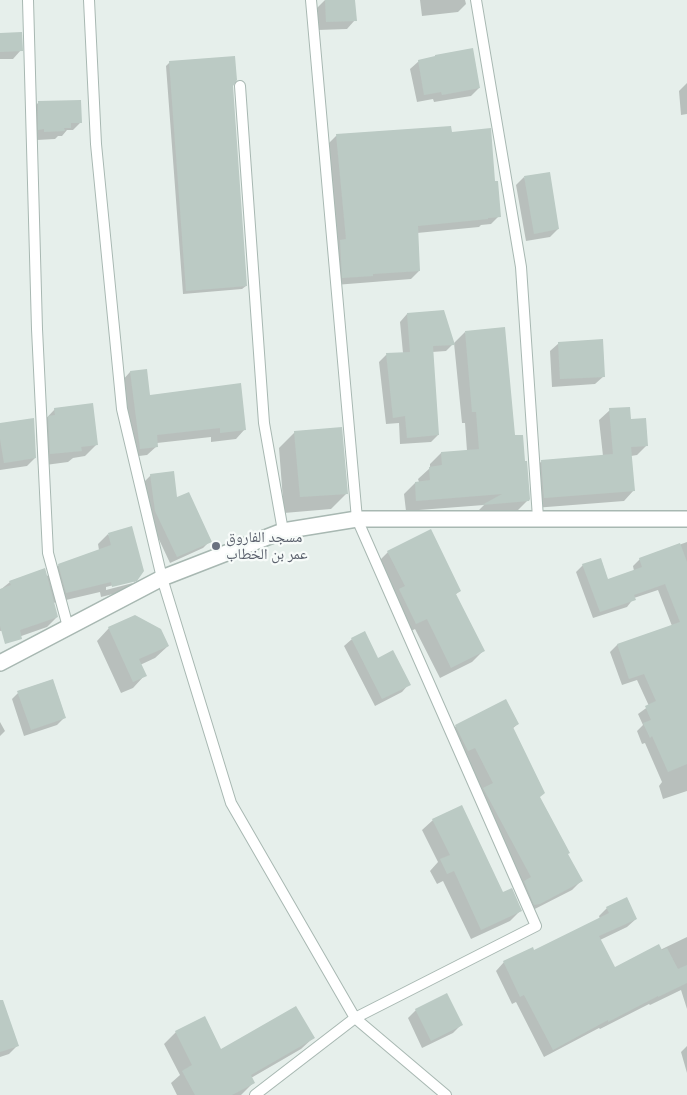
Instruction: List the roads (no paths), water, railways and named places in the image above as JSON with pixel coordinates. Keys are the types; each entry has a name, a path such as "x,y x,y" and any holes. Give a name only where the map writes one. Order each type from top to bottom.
{"street":[{"path":"0,663 162,578 283,530 357,519 538,518 687,520"}],"lane":[{"path":"28,0 37,329 48,553 68,627"},
{"path":"89,0 96,144 122,409 162,578 231,802 355,1018 446,1095"},
{"path":"255,1095 355,1018 536,926 357,519 311,0"},
{"path":"476,0 521,266 538,518"},
{"path":"240,86 264,423 283,530"}],"place":[{"name":"مسجد الفاروق عمر بن الخطاب","path":"216,546"}]}
